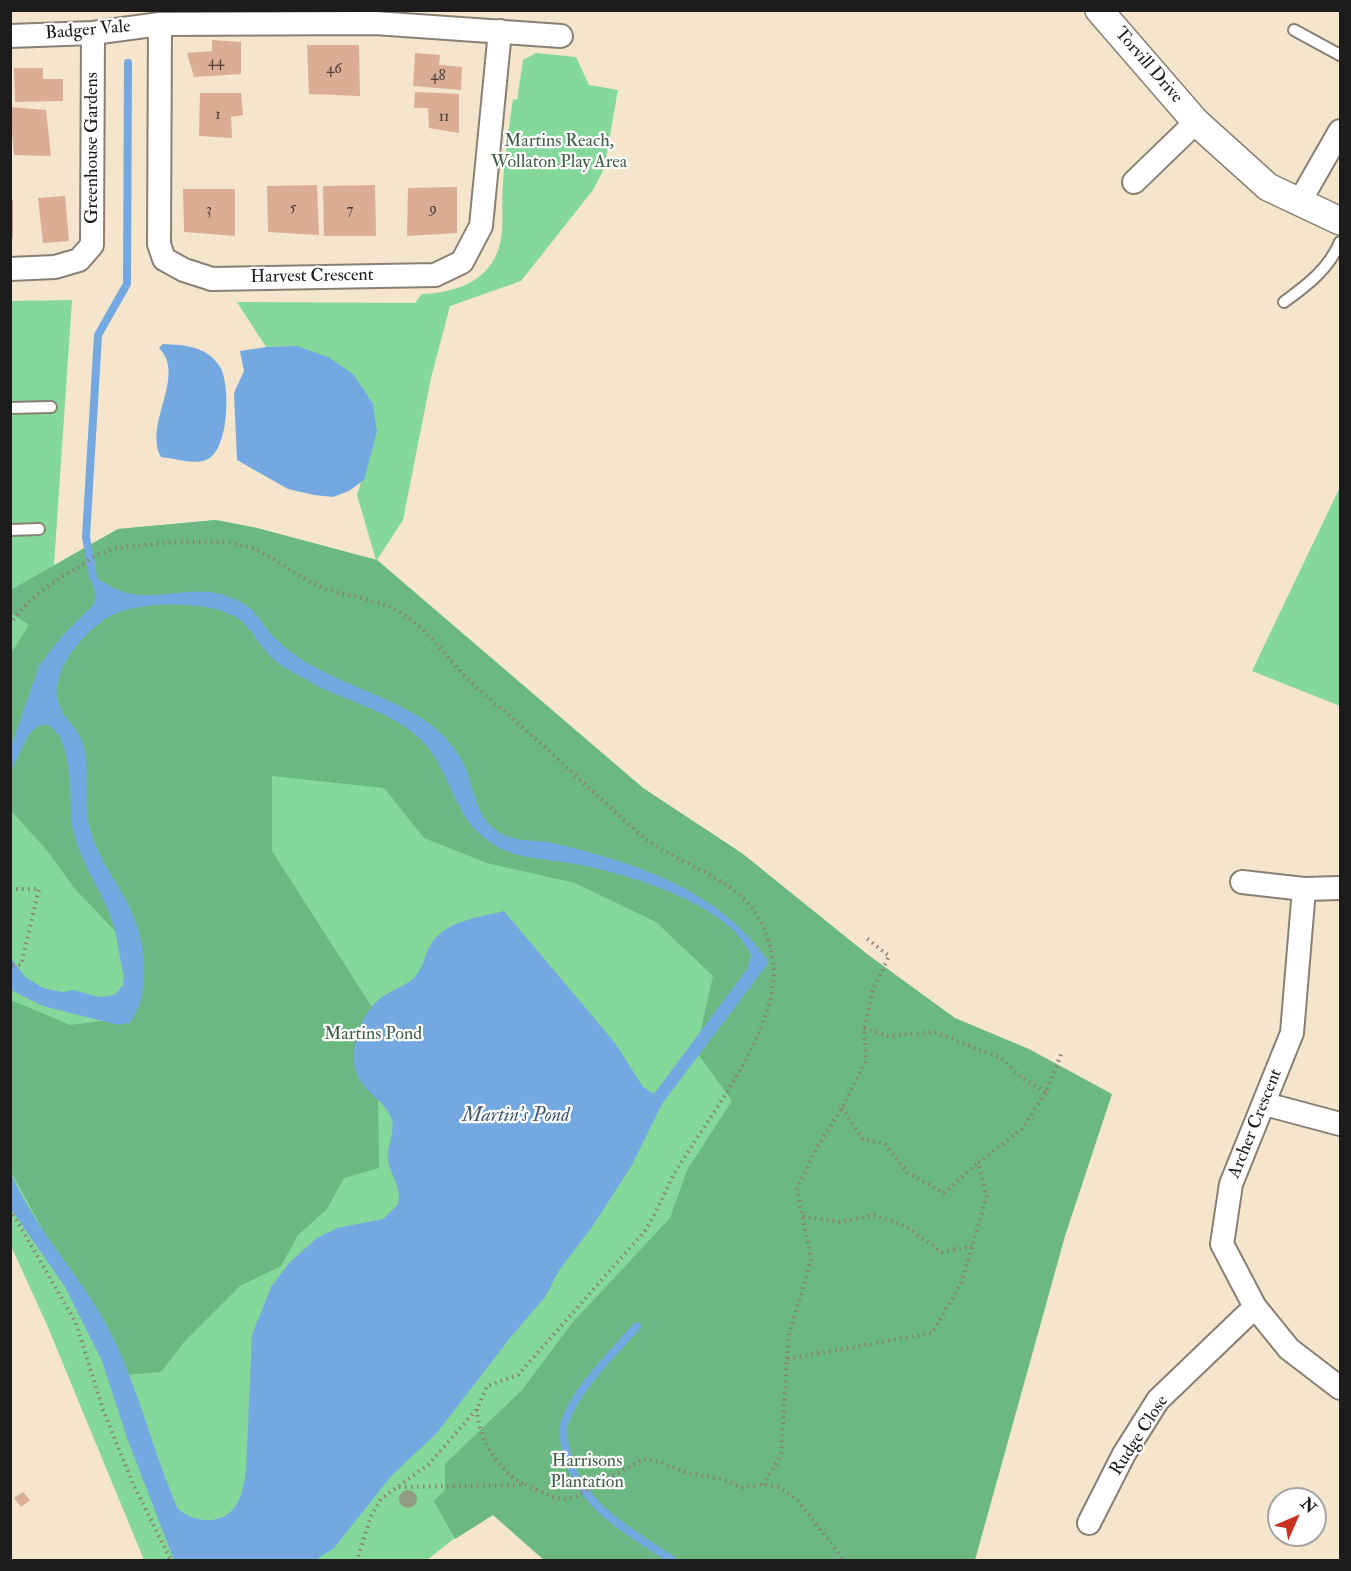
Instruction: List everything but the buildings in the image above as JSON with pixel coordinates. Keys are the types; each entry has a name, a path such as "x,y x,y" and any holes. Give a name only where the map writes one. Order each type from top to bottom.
{"street":[{"name":"Torvill Drive","path":"1099,10 1197,122 1268,187 1341,221"},
{"name":"Badger Vale","path":"10,36 93,33 160,24 375,23 561,36"},
{"name":"Harvest Crescent","path":"160,24 159,244 164,259 184,270 212,279 435,275 462,262 481,226 500,31"},
{"name":"Greenhouse Gardens","path":"10,269 56,267 79,260 92,245 93,33"},
{"path":"1134,182 1197,122"},
{"path":"1300,201 1341,131"},
{"path":"1242,882 1304,889 1341,888"},
{"name":"Archer Crescent","path":"1304,889 1292,1033 1231,1184 1222,1244 1255,1307 1289,1349 1341,1388"},
{"path":"1265,1104 1341,1124"},
{"name":"Rudge Close","path":"1089,1523 1124,1454 1158,1400 1255,1307"}],"lane":[{"path":"1294,30 1341,55"},
{"path":"1284,302 1313,281 1341,242"},
{"path":"10,408 51,407"},
{"path":"10,530 39,529"}],"path":[{"path":"10,625 30,600 52,582 104,551 158,544 236,544 269,556 315,584 385,603 405,615 426,632 465,676 651,845 713,874 732,887 748,904 761,924 773,965 768,1005 760,1028 744,1062 673,1177 656,1214 644,1232 572,1310 518,1374 487,1386 477,1409 429,1464 387,1492 375,1507 357,1560"},
{"path":"10,890 39,889 21,965 10,965"},
{"path":"764,1485 781,1455 787,1359 792,1326 811,1260 797,1189 816,1149 842,1108 866,1061 864,1029 873,990 889,957 865,937"},
{"path":"864,1029 888,1036 934,1032 1001,1058 1022,1078 1046,1092"},
{"path":"842,1108 863,1139 885,1144 908,1173 944,1193 1022,1129 1046,1092 1062,1052"},
{"path":"787,1359 932,1333 961,1284 987,1196 978,1163"},
{"path":"10,1209 76,1323 103,1410 134,1486 171,1560"},
{"path":"803,1216 840,1222 874,1215 901,1224 942,1252 972,1246"},
{"path":"477,1409 483,1433 496,1460 506,1472 526,1485 555,1498 566,1499 576,1496 643,1459 654,1460 688,1473 721,1479 742,1487 764,1485 779,1487 798,1501 844,1560"},
{"path":"395,1487 526,1485"}],"green space":[{"name":"Martins Pond","path":"536,53 576,57 589,85 618,90 604,169 593,190 521,281 450,306 431,378 403,520 377,560 643,788 743,854 975,1560 544,1560 493,1515 455,1538 427,1560 144,1560 47,1325 11,1246 10,301 72,300 54,565 118,529 216,520 257,528 376,560 357,495 377,432 297,346 266,347 237,302 415,303 422,294 449,291 461,287 483,273 491,264 501,238 502,189 513,99 517,100 523,60"},
{"path":"1340,487 1340,706 1252,671"},
{"name":"Harrisons Plantation","path":"216,520 257,528 377,560 643,788 743,854 867,954 955,1018 1029,1049 1112,1094 1065,1236 975,1560 544,1560 493,1515 455,1539 434,1501 445,1490 445,1464 522,1390 572,1323 670,1218 687,1170 732,1101 696,1051 713,976 656,922 575,883 487,863 424,838 384,788 272,776 272,851 377,1015 379,1168 344,1178 327,1209 298,1235 281,1266 240,1286 184,1342 161,1372 112,1376 53,1248 11,1172 11,1000 70,1025 101,1021 131,988 139,956 75,889 46,849 11,811 10,655 29,625 11,613 11,590 118,529"}],"water":[{"path":"163,344 195,348 209,355 220,367 226,388 226,417 219,445 214,454 206,460 190,462 161,457 157,444 157,430 169,372 166,359 159,348"},
{"path":"297,346 328,357 353,374 373,404 377,432 364,480 349,491 333,497 288,489 237,460 234,393 244,371 240,351"},
{"name":"Martin's Pond","path":"93,576 117,589 133,594 212,592 245,604 269,632 293,654 330,675 409,711 439,731 462,761 485,820 500,833 520,840 550,843 588,852 647,871 675,884 702,898 726,916 749,937 769,962 662,1104 632,1165 592,1227 560,1269 545,1297 510,1338 436,1434 392,1475 334,1548 315,1560 174,1560 127,1438 102,1361 65,1287 11,1209 11,1173 31,1212 95,1305 117,1346 178,1509 199,1519 221,1518 234,1508 243,1486 246,1471 252,1335 271,1287 290,1262 317,1238 337,1228 383,1219 398,1204 398,1187 388,1160 392,1120 390,1114 361,1082 356,1073 354,1051 359,1029 370,1010 380,998 415,977 431,944 438,936 464,921 504,911 615,1043 643,1087 654,1094 747,969 751,955 739,936 720,920 671,892 592,867 514,854 503,850 483,837 473,827 464,815 438,763 421,740 409,730 383,714 326,690 286,668 266,652 245,624 234,616 208,608 161,605 119,612 96,626 81,640 67,659 58,680 57,691 58,702 63,713 77,731 83,744 88,819 94,842 131,911 139,934 144,960 144,975 136,1013 129,1023 118,1025 43,1006 11,990 11,958 25,977 43,988 62,992 74,990 98,997 115,995 123,985 124,976 113,925 76,841 66,754 54,730 44,724 35,728 28,736 11,771 11,747 39,666 62,636 93,605 95,591 89,577"}],"waterway":[{"path":"93,576 86,537 98,335 127,284 128,63"},
{"path":"637,1326 595,1373 576,1399 564,1425 564,1441 575,1475 584,1491 596,1505 625,1529 672,1560"}],"park label":[{"name":"Martins Reach, Wollaton Play Area","path":"559,152"}]}
